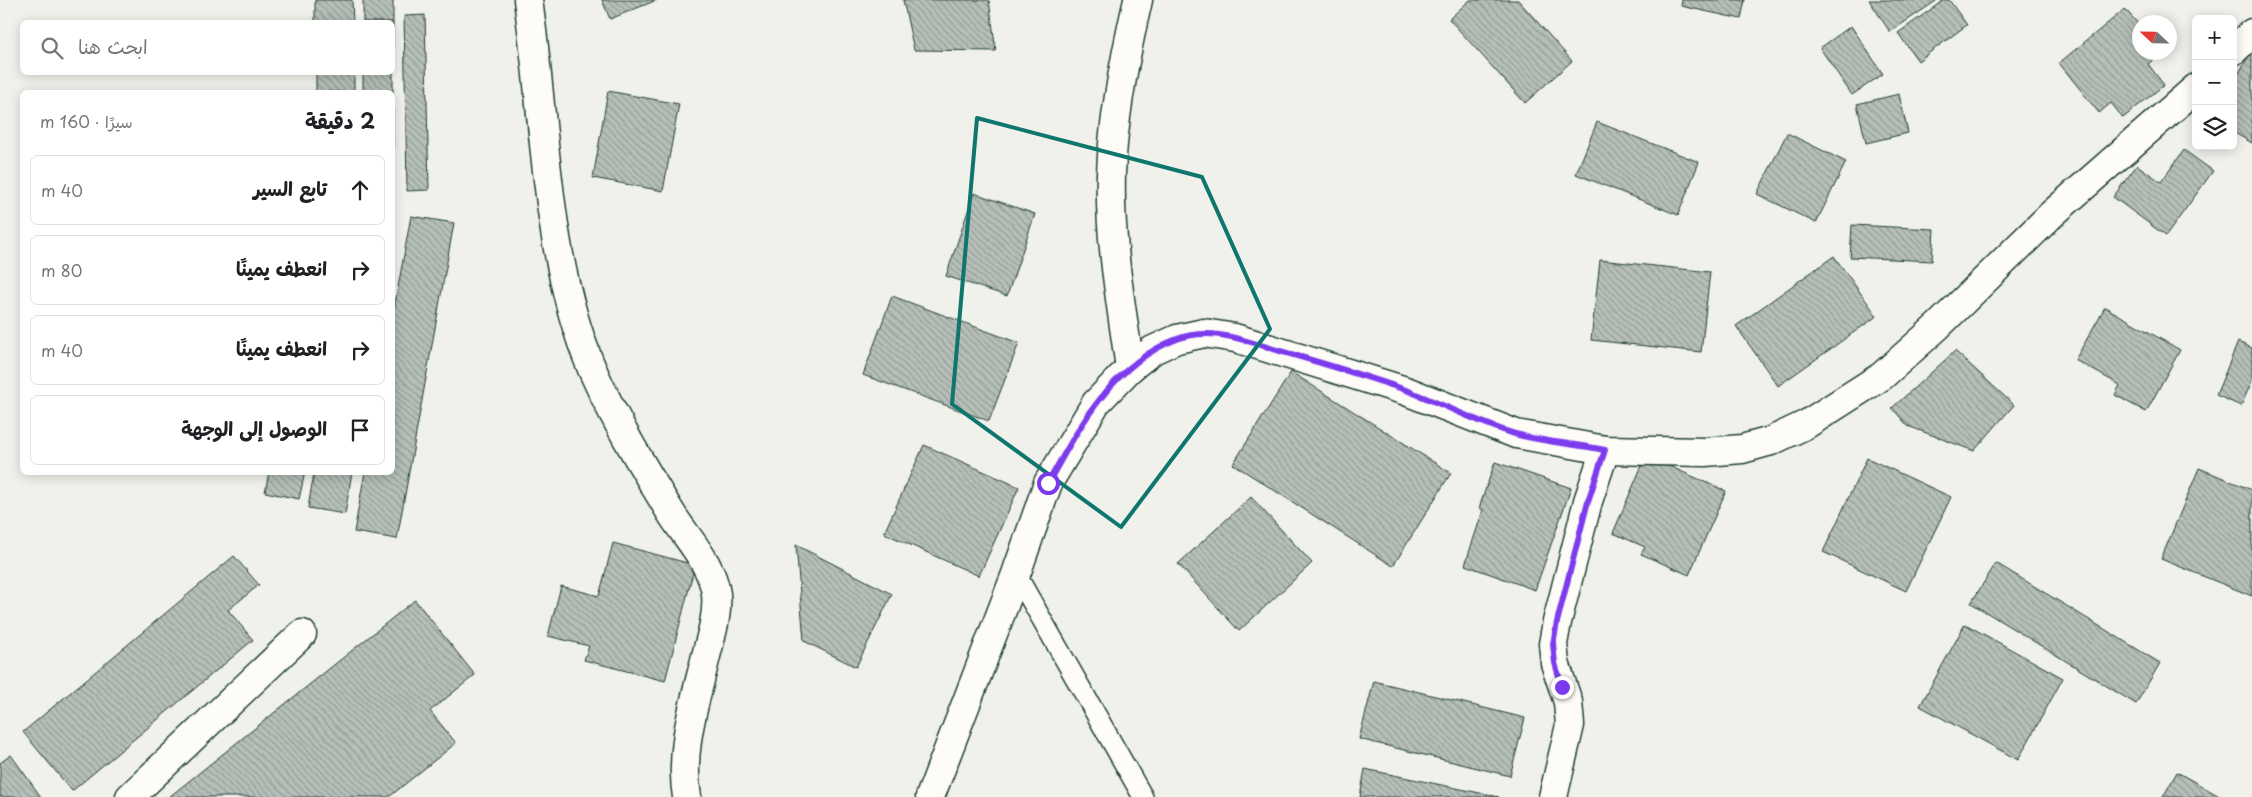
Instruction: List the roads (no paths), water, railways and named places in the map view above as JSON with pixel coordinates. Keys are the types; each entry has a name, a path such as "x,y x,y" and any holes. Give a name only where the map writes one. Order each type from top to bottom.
{"street":[{"path":"528,0 559,252 571,310 592,369 626,438 672,516 709,570 716,594 715,620 684,757 687,797"},
{"path":"1130,368 1113,236 1111,173 1125,62 1138,0"},
{"path":"2237,47 2252,33"},
{"path":"930,797 1053,474 1096,403 1130,368 1153,350 1177,339 1204,333 1219,335 1298,356 1406,390 1516,434 1605,450 1730,451 1771,441 1808,424 1882,376 1938,326 2052,214 2192,92"},
{"path":"1553,797 1570,725 1568,702 1555,663 1553,644 1588,501 1605,450"},
{"path":"130,797 302,634"}],"lane":[{"path":"1016,574 1143,797"}]}
